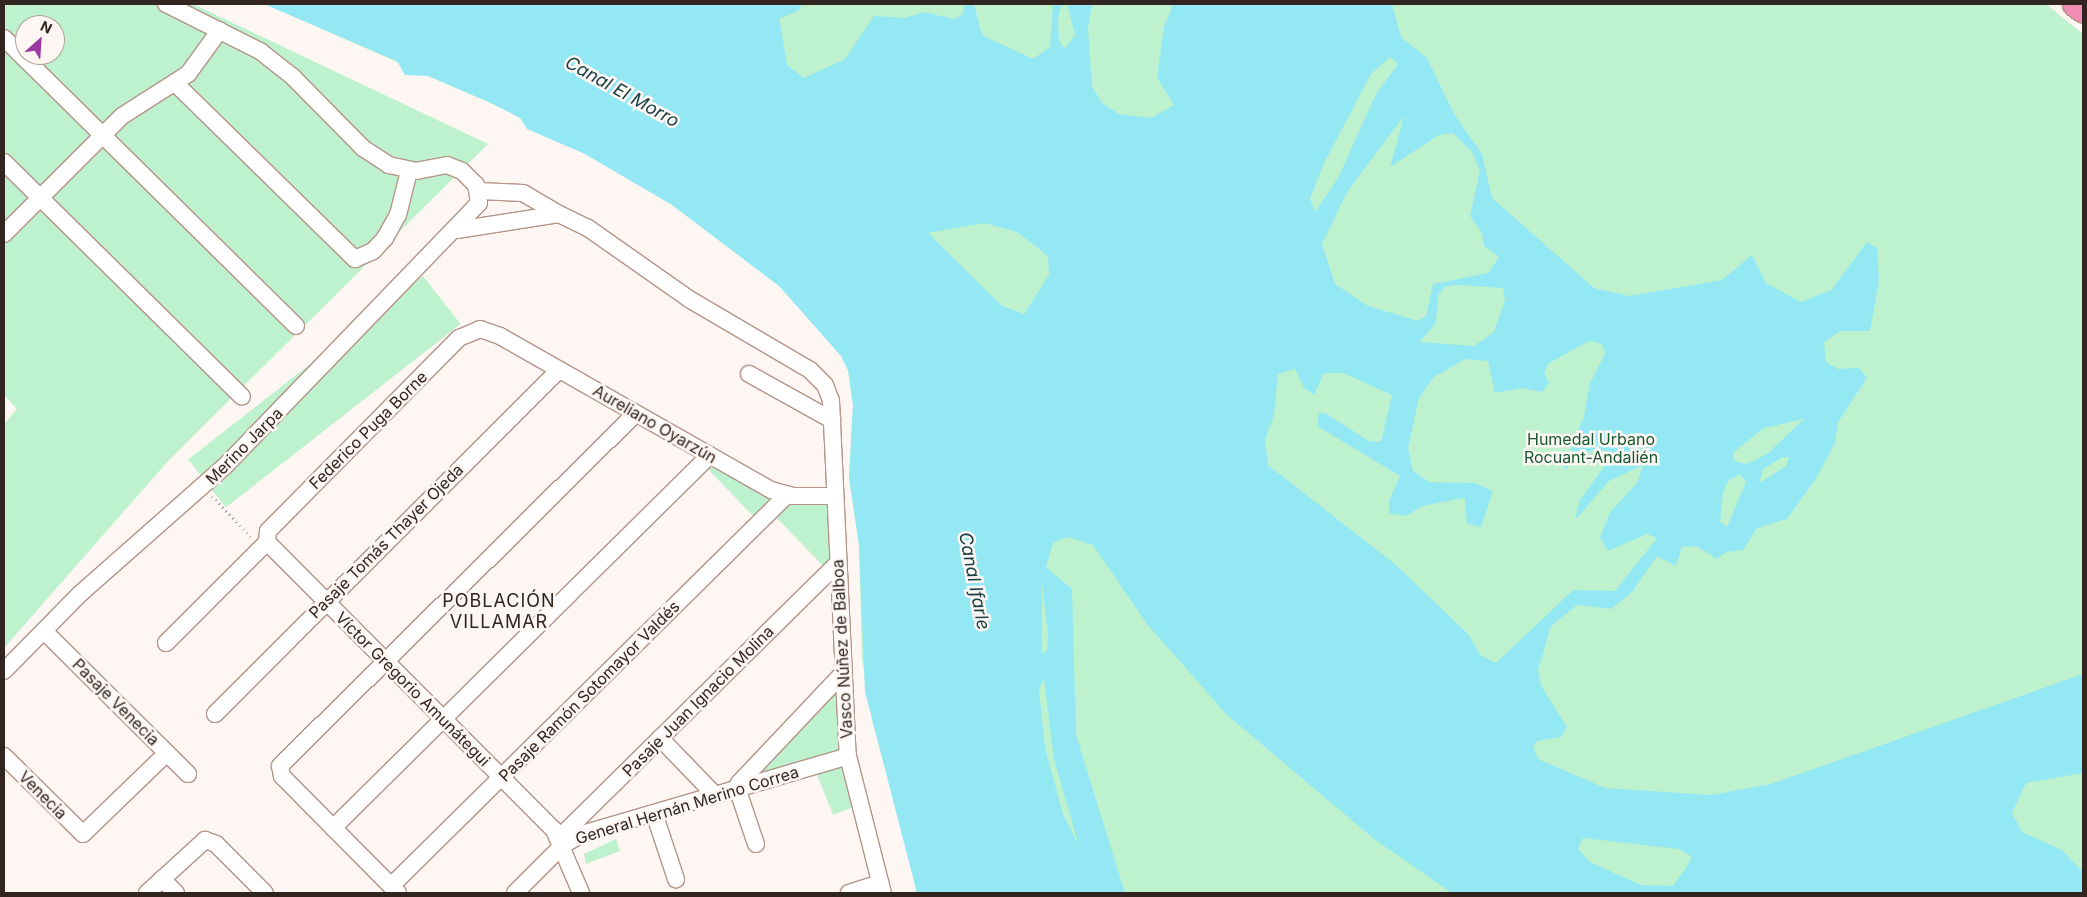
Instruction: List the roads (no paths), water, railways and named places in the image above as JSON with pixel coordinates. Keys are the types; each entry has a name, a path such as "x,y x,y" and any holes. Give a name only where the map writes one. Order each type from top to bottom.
{"highway":[{"path":"2076,4 2083,10"}],"street":[{"path":"166,4 220,30 277,64 363,148 390,165 409,171 453,166 479,191 523,193 559,214"},
{"path":"4,234 133,107 175,83 197,65 220,30"},
{"path":"4,38 296,326"},
{"path":"175,83 354,260 373,252 385,238 398,215 409,171"},
{"path":"4,162 242,397"},
{"name":"Merino Jarpa","path":"4,671 44,631 203,487 474,212 479,191"},
{"path":"457,230 559,214"},
{"name":"Vasco Núñez de Balboa","path":"559,214 588,228 696,304 810,370 825,385 831,400 841,676 848,756 881,888"},
{"name":"Aureliano Oyarzún","path":"480,329 559,370 710,455 787,495 835,496"},
{"name":"Federico Puga Borne","path":"166,643 264,545 268,531 459,338 480,329"},
{"name":"Pasaje Tomás Thayer Ojeda","path":"215,714 559,370"},
{"path":"749,374 832,420"},
{"path":"394,889 279,770 636,413"},
{"path":"333,828 710,455"},
{"name":"Pasaje Ramón Sotomayor Valdés","path":"394,889 501,777 787,495"},
{"name":"Víctor Gregorio Amunátegui","path":"264,545 325,602 443,719 561,841 581,893"},
{"name":"Pasaje Juan Ignacio Molina","path":"561,841 660,738 837,564"},
{"name":"Pasaje Venecia","path":"44,631 188,774"},
{"path":"756,844 737,788 753,764 841,676"},
{"path":"660,738 715,795"},
{"name":"Venecia","path":"4,756 82,834 167,753"},
{"name":"General Hernán Merino Correa","path":"515,893 561,841 848,756"},
{"path":"654,813 676,879"},
{"path":"148,893 205,840 216,844 265,893"},
{"path":"162,879 176,893"},
{"path":"849,893 881,888"}],"water":[{"path":"264,4 802,4 798,11 780,18 780,23 787,65 804,78 845,59 874,16 905,18 924,12 954,19 962,15 965,4 974,4 982,35 1033,59 1050,47 1053,4 1067,4 1092,4 1088,28 1092,87 1103,104 1119,114 1151,118 1174,105 1157,78 1164,27 1173,4 1392,4 1401,37 1427,58 1454,114 1482,154 1492,198 1594,288 1629,296 1722,280 1752,255 1766,283 1801,302 1831,290 1867,242 1877,248 1879,280 1870,331 1840,331 1824,342 1826,362 1838,369 1859,368 1867,378 1838,422 1835,443 1817,477 1787,519 1757,528 1743,550 1726,552 1717,559 1696,546 1682,547 1676,566 1657,556 1632,592 1611,609 1577,605 1551,626 1538,670 1541,686 1567,727 1561,737 1537,741 1533,746 1538,759 1605,788 1711,795 1771,784 2083,674 2083,773 2026,783 2012,813 2022,832 2062,850 2083,872 2083,893 1452,893 1374,839 1226,714 1147,624 1093,545 1068,537 1053,543 1046,567 1072,589 1076,735 1125,893 917,893 865,692 859,545 849,478 853,405 848,370 841,356 779,286 672,205 585,154 527,129 520,118 489,102 428,76 405,75 397,61","holes":["1067,4 1075,35 1065,49 1059,41 1058,19 1061,6","1390,57 1398,64 1376,94 1338,178 1315,212 1310,199 1324,163 1371,74","1404,116 1390,167 1439,135 1453,133 1472,152 1480,171 1470,216 1482,233 1484,246 1499,257 1488,273 1433,284 1426,316 1418,321 1368,306 1335,284 1322,244 1347,192","984,223 1017,232 1048,256 1049,275 1024,314 1002,306 928,233","1446,286 1503,288 1505,300 1494,332 1474,346 1420,342 1436,323 1438,295","1589,341 1602,344 1605,354 1590,383 1584,416 1563,470 1594,449 1606,453 1605,465 1580,500 1575,520 1609,481 1643,465 1637,483 1610,512 1600,538 1608,551 1647,534 1657,538 1615,591 1573,590 1496,663 1480,655 1469,635 1396,565 1268,465 1265,440 1274,415 1278,374 1295,369 1304,388 1314,395 1324,373 1343,373 1392,395 1381,442 1369,441 1325,413 1319,413 1317,426 1400,476 1389,501 1389,513 1406,516 1422,506 1465,498 1467,524 1481,527 1493,491 1475,483 1429,482 1413,471 1408,448 1419,398 1434,377 1465,359 1488,361 1495,393 1522,388 1542,392 1549,383 1544,373 1549,363","1804,419 1767,454 1747,464 1734,461 1734,452 1764,428","1783,457 1789,457 1786,466 1759,483 1763,469","1740,474 1746,482 1727,527 1720,522 1723,492 1729,480","1042,582 1048,636 1047,650 1042,654","1044,679 1054,759 1079,846 1063,814 1045,748 1039,689","1583,838 1679,849 1691,856 1690,862 1673,886 1641,885 1590,862 1578,849"]}],"district":[{"name":"POBLACIÓN VILLAMAR","path":"499,612"}],"water label":[{"name":"Canal El Morro","path":"622,92"},
{"name":"Canal Ifarle","path":"974,581"}],"park label":[{"name":"Humedal Urbano Rocuant-Andalién","path":"1591,448"}]}
